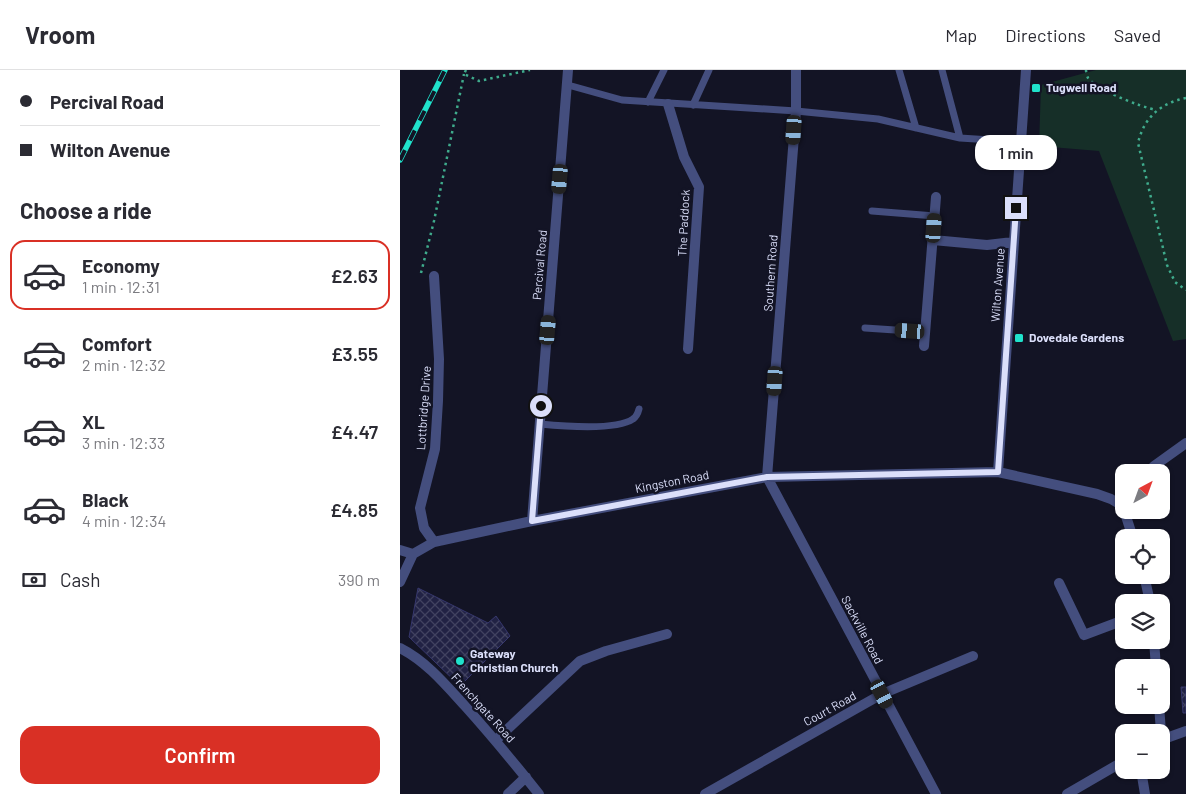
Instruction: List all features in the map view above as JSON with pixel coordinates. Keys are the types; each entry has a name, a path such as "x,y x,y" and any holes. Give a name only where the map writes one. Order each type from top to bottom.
{"street":[{"name":"Percival Road","path":"532,521 568,70"},
{"name":"Southern Road","path":"767,477 796,111 796,70"},
{"name":"Wilton Avenue","path":"998,472 1026,70"},
{"name":"The Paddock","path":"668,104 684,157 699,187 688,349"},
{"path":"924,346 936,197"},
{"path":"934,240 987,245 1014,242"},
{"name":"Lottbridge Drive","path":"434,276 440,359 438,401 435,449 420,508 424,528 434,542"},
{"path":"1157,464 1186,443"},
{"name":"Kingston Road","path":"434,542 532,521 767,477 998,472 1096,494 1115,502"},
{"name":"Sackville Road","path":"767,477 936,794"},
{"path":"400,582 413,554 434,542"},
{"path":"400,550 413,554"},
{"path":"1059,583 1084,635 1115,623"},
{"path":"496,740 580,661 606,651 667,634"},
{"name":"Frenchgate Road","path":"400,648 408,652 441,679 496,740 539,794"},
{"name":"Court Road","path":"705,794 882,694 973,656"},
{"path":"1170,737 1186,731"},
{"path":"1067,794 1115,767"},
{"path":"508,794 526,777"},
{"path":"1142,779 1145,794"}],"lane":[{"path":"648,102 664,70"},
{"path":"693,105 709,70"},
{"path":"899,70 916,128"},
{"path":"942,70 960,138"},
{"path":"568,85 622,100 796,111 878,119 960,138 1022,142"},
{"path":"872,211 935,216"},
{"path":"865,328 925,332"},
{"path":"540,424 598,426 625,422 634,418 640,409"}],"path":[{"path":"434,276 421,273 466,70"},
{"path":"464,74 480,81 530,70"},
{"path":"1086,70 1088,77 1096,85 1141,107 1156,110"},
{"path":"1186,98 1168,102 1156,110 1140,134 1138,143 1167,265 1175,282 1186,290"}],"green space":[{"path":"1096,70 1186,70 1186,339 1173,341 1099,151 1039,146 1041,85"}],"building":[{"name":"Gateway Christian Church","path":"418,588 488,623 496,616 510,636 460,686 409,637"},
{"path":"1181,687 1186,687 1186,713 1183,713"}],"railway":[{"path":"400,160 445,70"}],"place":[{"name":"Tugwell Road","path":"1036,88"},
{"name":"Dovedale Gardens","path":"1019,338"},
{"name":"Gateway Christian Church","path":"460,661"}],"route":[{"path":"541,406 532,521 767,477 998,472 1016,208"}]}
